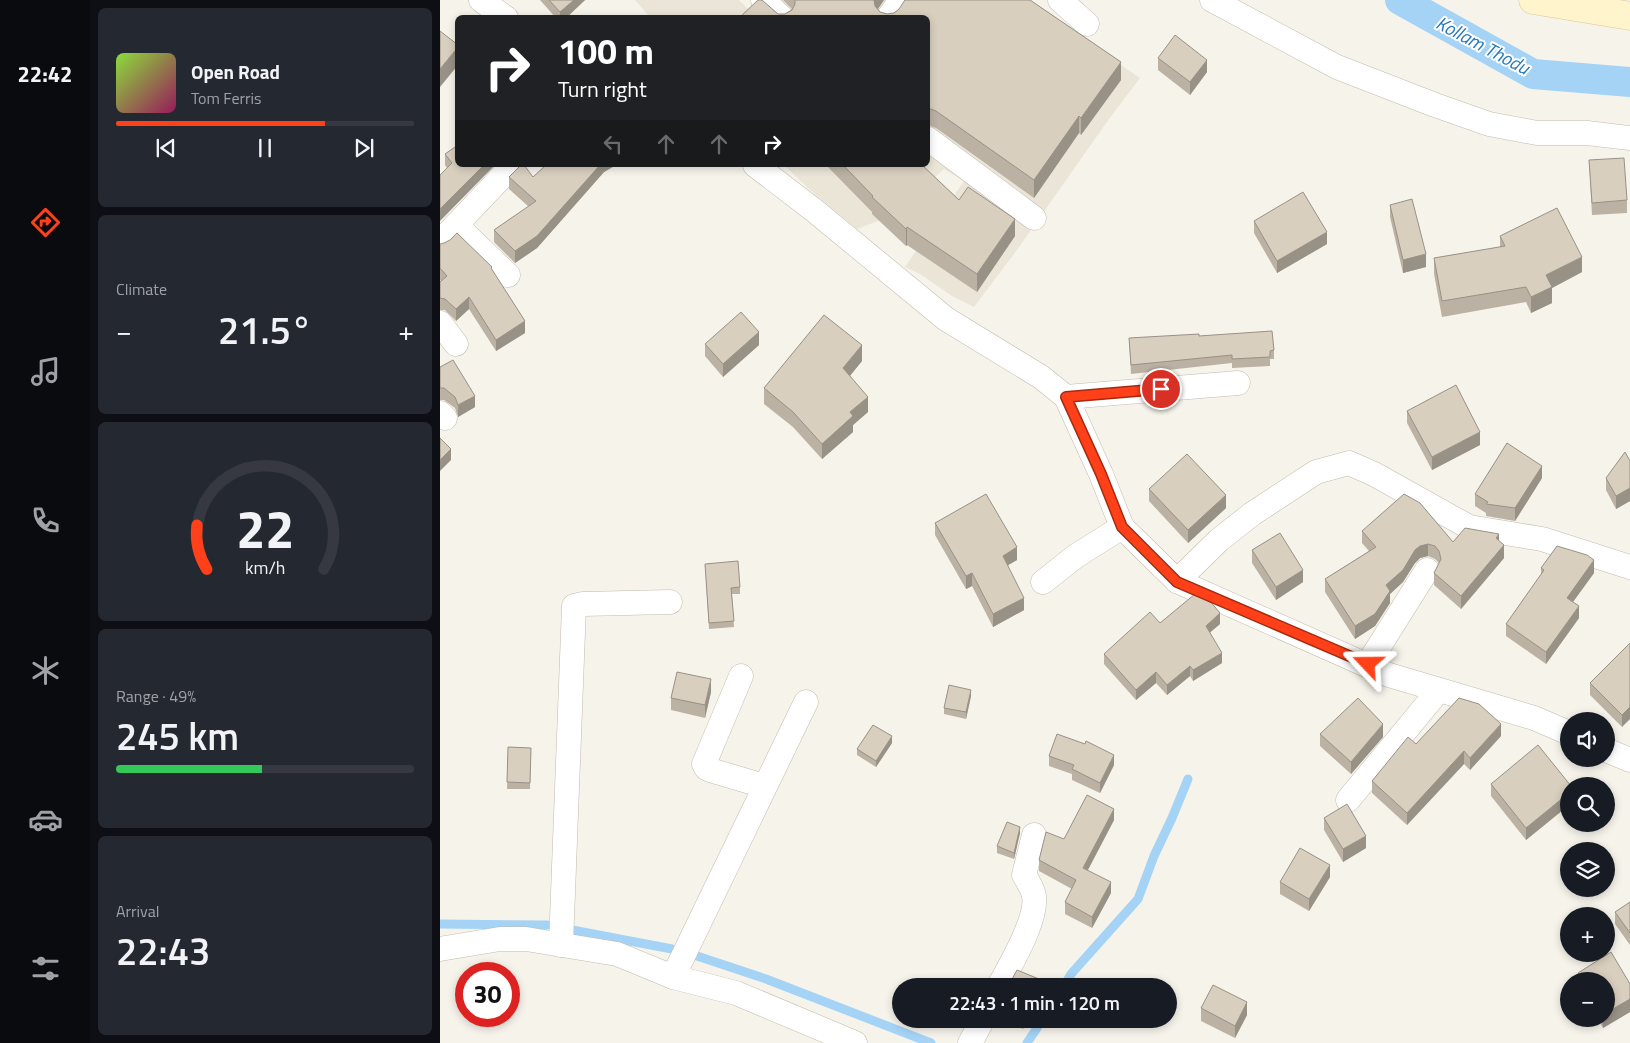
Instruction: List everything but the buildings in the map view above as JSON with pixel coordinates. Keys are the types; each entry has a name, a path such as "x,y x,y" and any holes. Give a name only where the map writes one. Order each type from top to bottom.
{"main road":[{"path":"1533,0 1630,16"}],"street":[{"path":"480,0 502,15"},
{"path":"763,0 779,15"},
{"path":"890,15 901,0"},
{"path":"1060,0 1087,24"},
{"path":"1212,0 1337,67 1489,124 1537,133 1587,133 1630,138"},
{"path":"930,140 1034,218"},
{"path":"440,242 511,167"},
{"path":"758,167 815,211 946,319 1041,377 1066,397 1101,474 1122,527 1177,582 1368,664 1389,675 1534,718 1560,729"},
{"path":"456,225 508,275"},
{"path":"440,323 456,344"},
{"path":"1066,397 1238,383"},
{"path":"1177,582 1219,540 1252,514 1316,472 1349,463 1374,474 1469,527 1542,539 1630,567"},
{"path":"1043,582 1076,556 1122,527"},
{"path":"1368,664 1427,570"},
{"path":"561,945 574,606 583,604 670,602"},
{"path":"741,676 704,764 710,770 764,786"},
{"path":"1348,800 1439,690"},
{"path":"673,977 806,702"},
{"path":"1615,754 1630,760"},
{"path":"1003,978 1023,939 1033,914 1034,893 1024,875 1034,835"},
{"path":"440,949 500,939 526,939 616,954 673,977 736,994 855,1043"},
{"path":"970,1043 978,1028"}],"shaded area":[{"path":"635,0 739,0 748,9 757,0 1028,0 1140,78 974,307 952,296 920,274 905,267 964,181 944,169 891,216 857,229 786,167 930,167 930,15 648,15"}],"waterway":[{"name":"Kollam Thodu","path":"1400,0 1533,74 1630,82"},
{"path":"1069,978 1138,899 1154,856 1188,779"},
{"path":"440,924 547,925"},
{"path":"567,929 672,949"},
{"path":"697,956 766,979 931,1043"},
{"path":"1027,1043 1037,1028"}],"route":[{"path":"1161,389 1066,397 1101,474 1122,527 1177,582 1368,664"}]}
